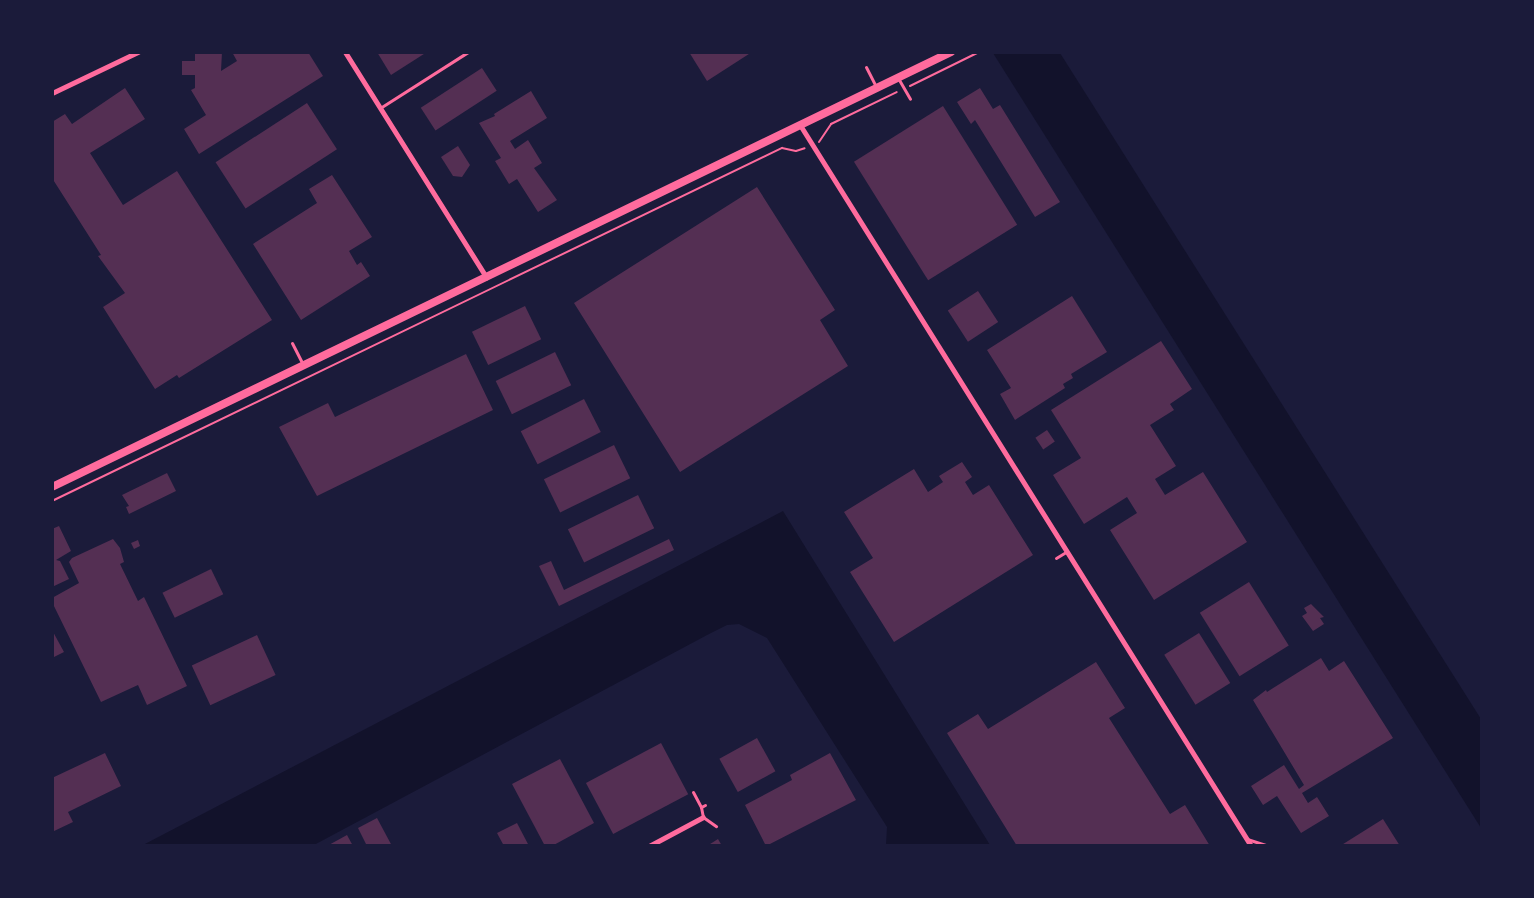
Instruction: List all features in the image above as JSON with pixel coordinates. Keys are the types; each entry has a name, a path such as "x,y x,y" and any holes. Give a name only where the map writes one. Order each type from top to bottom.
{"street":[{"path":"52,94 138,52"},
{"path":"345,52 486,277"},
{"path":"52,487 951,52"},
{"path":"800,125 1251,846"},
{"path":"649,846 703,817"}],"lane":[{"path":"380,108 468,52"},
{"path":"866,68 876,88"},
{"path":"898,77 910,99"},
{"path":"292,344 303,366"},
{"path":"1056,558 1066,552"},
{"path":"693,792 703,806 703,817 716,826"},
{"path":"1247,839 1268,846"}],"path":[{"path":"925,79 979,52"},
{"path":"817,143 825,136 831,124 886,98"},
{"path":"52,501 782,148 796,151 806,147"}],"shaded area":[{"path":"993,53 1060,53 1481,719 1481,828"},
{"path":"783,511 990,845 886,845 887,827 767,638 739,624 727,625 709,634 314,845 143,845"}],"building":[{"path":"222,52 221,71 237,61 232,52 308,52 323,76 199,154 184,129 206,115 191,90 195,88 195,75 182,75 182,61 195,61 195,54"},
{"path":"377,52 427,52 391,75"},
{"path":"689,52 752,52 707,81"},
{"path":"482,68 497,91 435,130 421,108"},
{"path":"125,88 145,119 90,153 123,205 177,171 272,320 179,378 177,375 155,389 103,307 125,293 98,256 101,255 52,178 52,122 65,114 72,124"},
{"path":"980,88 993,109 1000,105 1060,202 1035,217 975,120 971,124 957,102"},
{"path":"531,91 547,118 510,141 515,149 528,140 542,163 534,168 557,200 538,212 517,179 509,184 495,161 501,158 479,123 495,116 494,114"},
{"path":"307,103 337,149 246,208 216,162"},
{"path":"943,106 1017,225 928,280 854,162"},
{"path":"458,146 470,165 462,177 453,176 441,157"},
{"path":"332,175 372,237 349,251 357,265 361,262 370,276 301,320 253,244 317,203 309,189"},
{"path":"757,187 835,310 820,320 848,366 680,472 574,303"},
{"path":"978,291 998,322 968,342 948,311"},
{"path":"1072,296 1107,352 1071,374 1073,378 1063,384 1065,388 1015,420 1000,394 1011,388 987,350"},
{"path":"525,306 541,339 488,365 472,332"},
{"path":"1161,341 1192,389 1170,404 1174,410 1150,425 1176,466 1155,479 1165,495 1203,472 1247,542 1154,600 1110,530 1137,513 1127,497 1084,524 1053,475 1081,458 1051,410"},
{"path":"555,352 571,385 512,414 496,381"},
{"path":"466,354 493,410 317,496 279,427 328,403 335,417"},
{"path":"584,399 601,432 538,464 521,431"},
{"path":"1047,430 1055,442 1043,449 1035,438"},
{"path":"614,445 630,478 560,512 544,479"},
{"path":"962,462 972,477 965,482 973,495 989,485 1033,555 894,642 850,572 873,558 844,512 914,469 928,492 943,482 939,476"},
{"path":"167,473 176,491 129,514 126,507 129,506 122,495"},
{"path":"638,495 654,528 584,562 568,529"},
{"path":"59,526 71,551 56,560 60,561 69,579 52,587 52,529"},
{"path":"113,539 120,548 124,562 120,564 138,601 144,597 187,686 147,705 138,685 101,702 52,602 52,598 79,583 69,562 72,558"},
{"path":"669,539 674,550 559,606 539,566 551,561 564,590"},
{"path":"138,540 140,546 134,549 131,543"},
{"path":"211,569 223,594 175,618 162,593"},
{"path":"1249,582 1289,646 1240,676 1200,613"},
{"path":"1311,604 1324,617 1320,618 1324,624 1313,631 1302,616 1307,613 1304,608"},
{"path":"52,630 64,652 52,658"},
{"path":"1199,633 1230,683 1195,705 1164,655"},
{"path":"257,635 276,675 210,705 192,665"},
{"path":"1321,658 1329,671 1344,661 1393,738 1302,793 1308,803 1317,797 1329,816 1301,833 1277,796 1263,805 1251,786 1284,765 1299,789 1304,785 1253,700 1266,690 1267,692"},
{"path":"1096,662 1125,708 1109,718 1170,814 1185,805 1210,846 1017,846 947,733 978,714 988,729"},
{"path":"757,738 775,771 738,792 719,759"},
{"path":"661,743 688,794 613,834 586,783"},
{"path":"105,753 121,786 68,812 73,822 52,832 52,778"},
{"path":"830,753 856,800 766,846 745,805 792,780 790,775"},
{"path":"560,759 594,823 552,846 545,846 512,784"},
{"path":"377,818 392,846 367,846 358,828"},
{"path":"1383,819 1400,846 1340,846"},
{"path":"517,823 529,846 504,846 497,833"},
{"path":"347,835 353,846 327,846"},
{"path":"718,839 722,846 707,846"}]}
